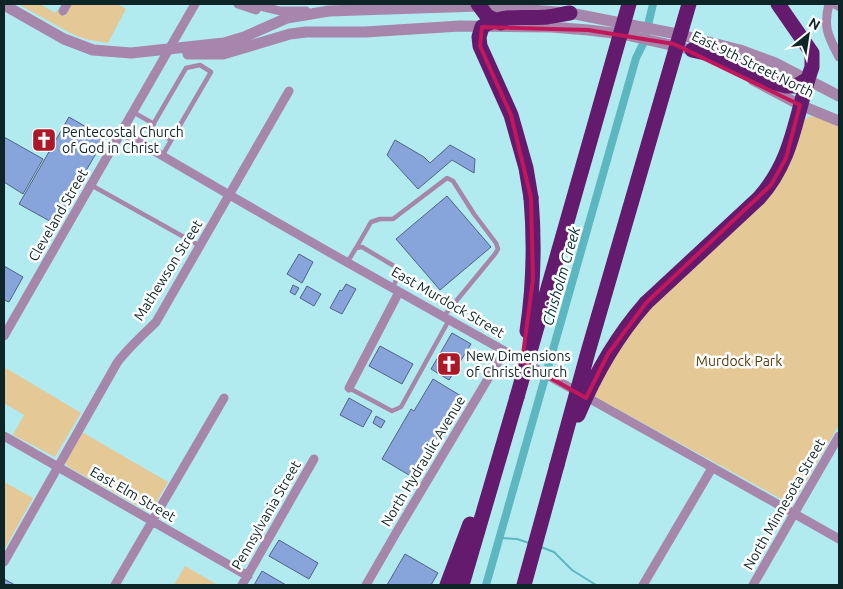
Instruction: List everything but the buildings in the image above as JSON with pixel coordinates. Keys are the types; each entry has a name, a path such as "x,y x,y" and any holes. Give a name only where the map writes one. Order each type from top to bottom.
{"highway":[{"path":"462,585 629,4"},
{"path":"524,585 588,352 689,4"},
{"path":"557,465 582,405 608,354 633,318 646,303 742,215 771,185 786,158 812,67 812,53 778,4"},
{"path":"479,5 487,16 488,23 479,37 480,46 511,115 526,168 531,198 534,256 533,285 517,397"},
{"path":"488,23 521,16 546,17 570,13"},
{"path":"488,23 509,27"},
{"path":"692,50 714,56 772,82 786,86 796,86 808,79"},
{"path":"447,585 501,448"},
{"path":"532,585 547,501"}],"street":[{"name":"Cleveland Street","path":"4,336 196,4"},
{"path":"238,4 265,12 479,5 570,13 623,28"},
{"path":"251,4 280,11"},
{"path":"830,4 826,19 826,31 839,57"},
{"path":"4,5 64,39 93,50 131,52 224,43 244,37 286,18 329,11"},
{"path":"169,49 181,54 223,54 290,34 306,32 365,32 488,23"},
{"path":"509,27 623,28"},
{"name":"East 9th Street North","path":"623,28 740,50 775,63 839,96"},
{"name":"East 9th Street North","path":"675,39 692,50 800,104 839,121"},
{"name":"Mathewson Street","path":"4,562 117,363 127,348 141,338 156,322 289,91"},
{"name":"East Murdock Street","path":"122,132 229,196 839,539"},
{"path":"349,388 396,290"},
{"name":"North Hydraulic Avenue","path":"366,585 438,460 504,352"},
{"path":"115,585 224,398"},
{"name":"East Elm Street","path":"4,436 248,576"},
{"name":"North Minnesota Street","path":"753,585 839,436"},
{"name":"Pennsylvania Street","path":"242,585 314,459"},
{"path":"643,585 712,468"}],"lane":[{"path":"830,4 839,9"},
{"path":"162,156 211,72 200,65 186,68 151,128 171,140"},
{"path":"133,112 154,124"},
{"path":"347,262 372,222 380,219 394,219 439,182 447,178 453,181 474,214 496,243 498,249 446,319 400,407 392,411 349,388"},
{"path":"91,185 200,246"},
{"path":"356,248 362,247 394,266 398,275 396,290"}],"highlighted area":[{"path":"482,27 588,30 674,44 800,105 786,158 771,185 646,303 608,354 586,398 522,362 533,279 531,198 511,115 480,46"}],"green space":[{"path":"18,4 40,4 55,13 57,10 65,16 72,4 117,4 126,9 108,43 85,39 72,34"},
{"name":"Murdock Park","path":"816,116 839,123 839,425 792,505 592,395 635,323 750,214 803,121 809,117"},
{"path":"4,367 81,413 55,457 13,435 24,415 4,403"},
{"path":"82,432 168,482 152,510 147,511 67,466 65,461"},
{"path":"4,482 33,498 4,550"},
{"path":"185,566 218,585 174,585"}],"waterway":[{"name":"Chisholm Creek","path":"486,585 636,58 644,42 653,4"},
{"path":"501,538 517,539 529,543"},
{"path":"541,547 554,552 572,570 596,585"}],"place":[{"name":"Pentecostal Church of God in Christ","path":"44,140"},
{"name":"New Dimensions of Christ Church","path":"449,364"}]}
